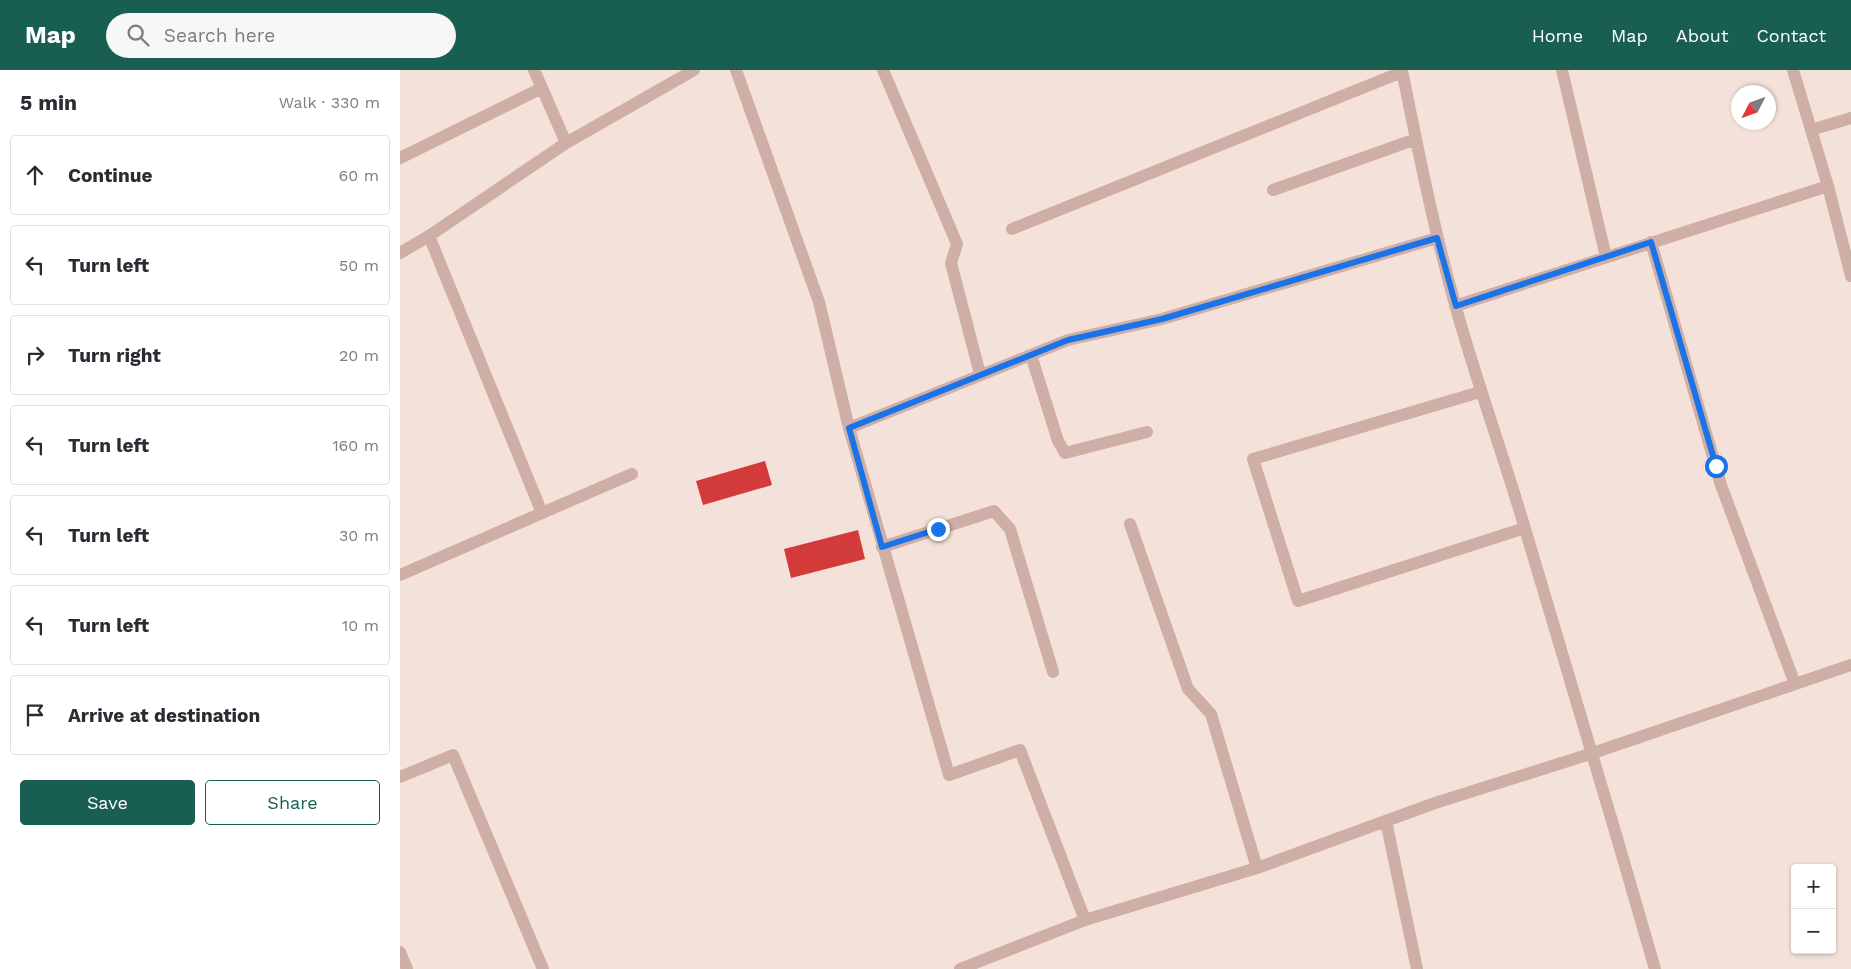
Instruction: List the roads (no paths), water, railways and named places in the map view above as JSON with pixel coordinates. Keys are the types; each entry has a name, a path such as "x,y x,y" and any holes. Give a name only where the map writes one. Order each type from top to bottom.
{"street":[{"path":"534,70 566,143"},
{"path":"400,253 429,236 566,143 694,70"},
{"path":"736,70 818,302 849,428 949,775 1020,750 1085,920"},
{"path":"883,70 957,244 950,263 980,374"},
{"path":"1562,70 1606,257"},
{"path":"1793,70 1828,186 1851,276"},
{"path":"1012,229 1402,71 1437,238 1480,392 1525,528 1593,753 1655,969"},
{"path":"400,158 542,88"},
{"path":"1811,130 1851,118"},
{"path":"1273,190 1416,139"},
{"path":"1456,306 1828,186"},
{"path":"429,236 542,512"},
{"path":"849,428 1068,340 1162,319 1437,238"},
{"path":"1651,242 1722,485 1795,684"},
{"path":"1031,355 1058,441 1065,453 1147,432"},
{"path":"1480,392 1253,459 1298,602 1525,528"},
{"path":"400,576 632,474"},
{"path":"882,547 994,511 1010,529 1053,672"},
{"path":"1130,524 1188,689 1211,714 1257,868"},
{"path":"960,969 1085,920 1257,868 1435,803 1593,753 1851,665"},
{"path":"400,777 453,755 542,969"},
{"path":"1386,821 1417,969"},
{"path":"400,952 407,969"}]}
